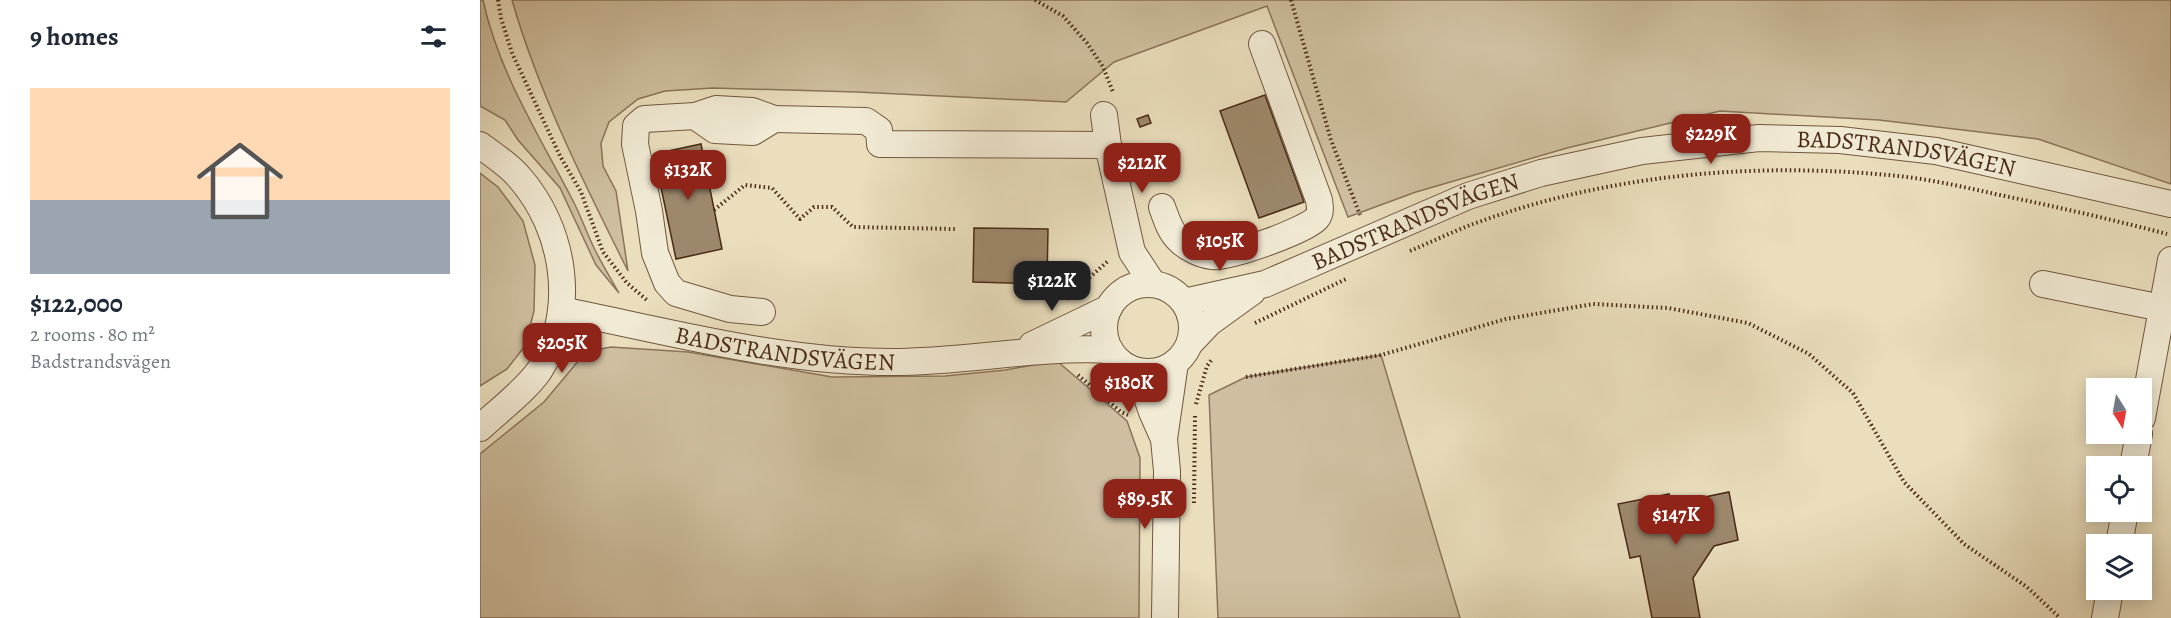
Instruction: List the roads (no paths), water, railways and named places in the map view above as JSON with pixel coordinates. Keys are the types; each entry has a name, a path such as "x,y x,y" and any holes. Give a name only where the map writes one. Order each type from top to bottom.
{"street":[{"path":"1162,207 1177,239 1190,248 1211,256 1229,255 1250,248 1310,224 1318,217 1319,200 1262,44"},
{"path":"762,312 730,309 676,293 667,283 661,273 655,253 635,144 636,126 644,119 695,116 716,110 752,111 774,119 866,121 879,130 880,144 1108,145"},
{"path":"1104,115 1108,145 1132,252 1153,284 1165,287 1184,302 1191,315 1193,329 1190,343"},
{"name":"BADSTRANDSVÄGEN","path":"1175,363 1209,322 1265,284 1468,196 1541,172 1642,151 1759,138 1840,140 1936,151 2171,204"},
{"path":"480,145 519,177 547,219 560,258 562,282 561,310 557,331 539,371 527,386 480,428"},
{"path":"1132,252 1117,300 1104,329 1110,350 1117,360 1138,371 1151,372 1175,363"},
{"path":"2149,378 2171,260"},
{"name":"BADSTRANDSVÄGEN","path":"561,310 756,350 838,360 892,362 950,360 1012,353 1065,340 1138,285 1153,284"},
{"name":"BADSTRANDSVÄGEN","path":"1184,302 1265,284"},
{"path":"2043,284 2162,308"},
{"name":"BADSTRANDSVÄGEN","path":"1065,340 1110,350"},
{"path":"1166,618 1167,471 1161,411 1175,363"},
{"path":"1138,371 1161,411"},
{"path":"480,410 505,404"},
{"path":"2105,618 2108,600"}]}
